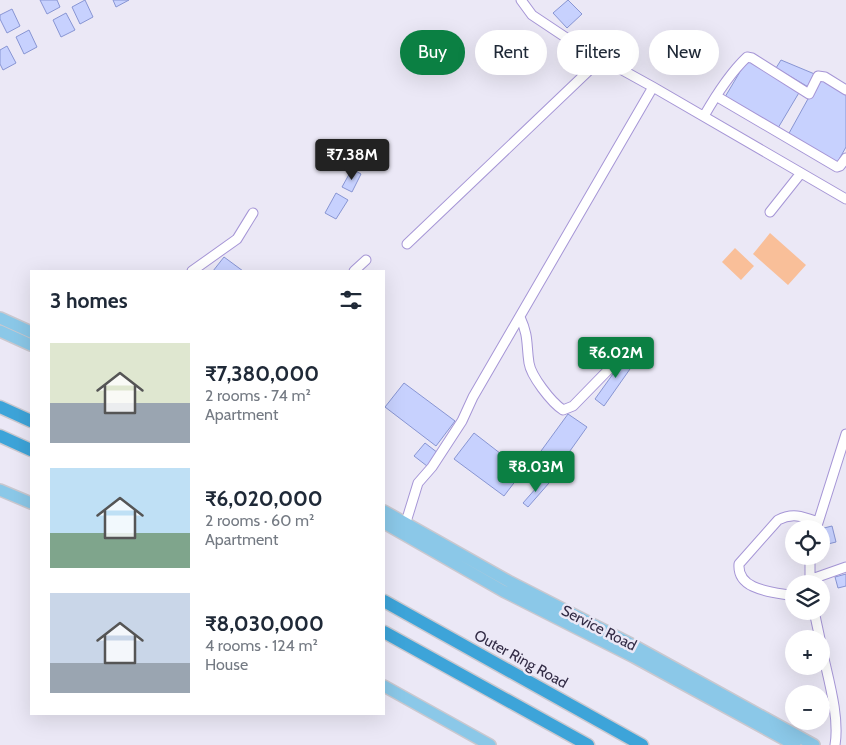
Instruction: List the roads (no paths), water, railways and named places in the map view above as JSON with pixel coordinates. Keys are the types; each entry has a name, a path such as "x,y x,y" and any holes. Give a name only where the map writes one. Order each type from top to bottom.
{"highway":[{"path":"0,407 30,421"},
{"path":"0,436 30,450"},
{"name":"Outer Ring Road","path":"385,602 642,745"},
{"path":"385,633 588,745"}],"main road":[{"path":"0,318 30,332"},
{"path":"0,331 30,345"},
{"path":"0,490 30,503"},
{"name":"Service Road","path":"385,512 510,582 637,647 814,745"},
{"path":"385,523 504,591 634,657 795,745"},
{"path":"385,687 490,745"}],"street":[{"path":"521,0 532,15 557,31"},
{"path":"704,116 739,64 747,57 752,58 809,94 818,76 825,77 846,90"},
{"path":"407,244 584,75"},
{"path":"631,75 846,199"},
{"path":"406,522 418,483 432,467 462,421 653,87"},
{"path":"716,96 837,167 846,158"},
{"path":"770,212 801,173"},
{"path":"193,270 237,239 252,212"},
{"path":"355,270 366,260"},
{"path":"520,317 528,337 529,364 532,373 563,410 573,406 614,363"},
{"path":"819,520 842,461 846,434"},
{"path":"785,594 746,584 738,571 739,564 778,520 785,516 797,515 807,520"},
{"path":"827,575 846,567"},
{"path":"827,675 833,703 836,730 835,745"},
{"path":"836,730 846,728"}]}
